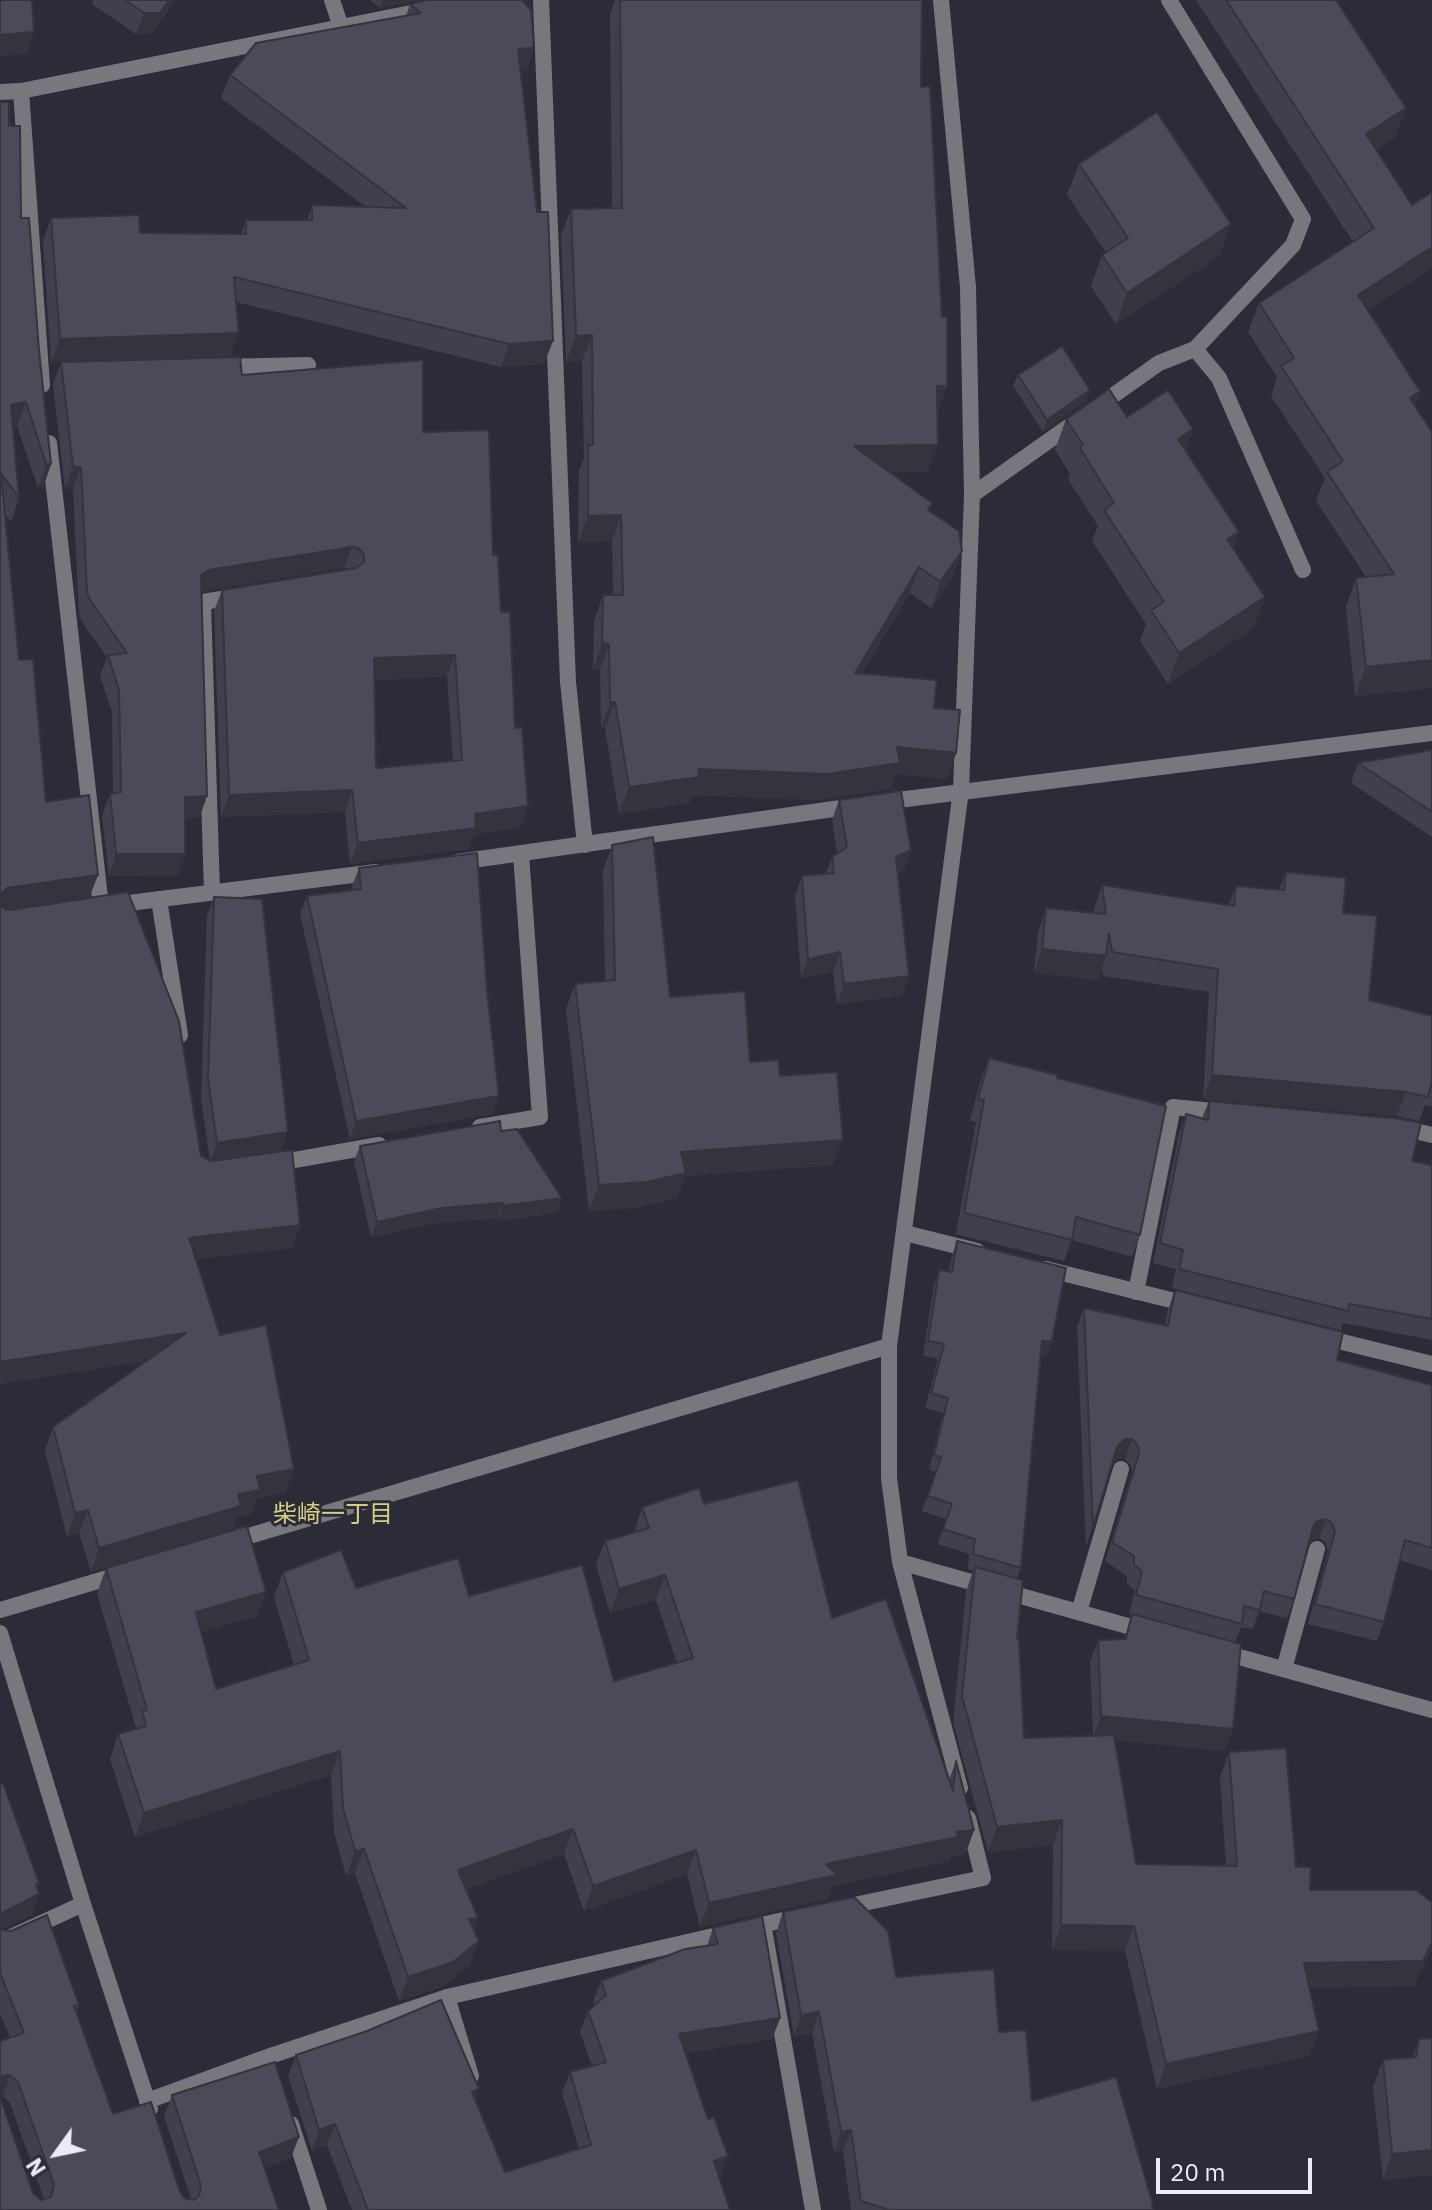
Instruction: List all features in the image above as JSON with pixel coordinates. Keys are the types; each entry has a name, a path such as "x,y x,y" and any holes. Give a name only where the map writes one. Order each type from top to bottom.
{"street":[{"path":"332,0 341,27"},
{"path":"541,0 568,682 585,845"},
{"path":"147,2101 272,2063 447,1997 763,1924 983,1878 900,1562 889,1478 889,1346 961,790 972,495 968,287 941,0"},
{"path":"972,495 1159,363 1195,349 1293,245 1303,219 1169,0"},
{"path":"0,92 21,91 448,6"},
{"path":"21,91 49,372 45,412 94,908 397,870"},
{"path":"1195,349 1219,378 1303,570"},
{"path":"198,368 308,365"},
{"path":"212,892 203,602 260,593"},
{"path":"444,864 961,790 1432,733"},
{"path":"465,1130 540,1117 521,854"},
{"path":"159,899 182,1052"},
{"path":"1136,1292 1173,1107 1247,1114"},
{"path":"1381,1126 1432,1135"},
{"path":"262,1166 402,1141"},
{"path":"905,1233 997,1257"},
{"path":"1028,1264 1210,1310"},
{"path":"1299,1331 1432,1364"},
{"path":"215,1546 889,1346"},
{"path":"1079,1612 1121,1469"},
{"path":"1284,1669 1317,1549"},
{"path":"900,1562 1167,1637"},
{"path":"0,1610 138,1569"},
{"path":"0,1633 156,2128"},
{"path":"1211,1649 1432,1710"},
{"path":"0,1942 83,1904"},
{"path":"763,1924 813,2210"},
{"path":"447,1997 475,2089"},
{"path":"287,2112 319,2210"}],"building":[{"path":"0,0 32,0 34,32 0,35"},
{"path":"125,0 169,0 160,13 144,13"},
{"path":"428,0 522,0 531,10 534,48 518,49 537,212 548,212 553,341 509,344 234,277 239,333 60,339 51,218 139,215 140,233 246,234 246,220 312,220 312,205 406,208 230,75 256,43 421,13 410,4"},
{"path":"620,0 922,0 921,87 930,86 942,317 947,317 947,386 937,386 938,445 854,446 932,503 928,510 959,531 962,551 940,582 919,567 855,673 937,680 934,708 960,710 956,753 897,747 900,763 827,774 698,769 699,777 629,787 615,702 610,702 609,644 602,643 603,595 623,595 621,515 588,516 588,445 593,445 592,335 576,336 571,209 622,208"},
{"path":"1226,0 1336,0 1406,108 1366,134 1412,205 1432,192 1432,247 1358,295 1420,391 1410,398 1432,432 1432,660 1366,667 1356,578 1394,574 1327,472 1343,461 1281,366 1294,358 1259,303 1374,228"},
{"path":"0,102 9,102 9,126 20,126 21,218 29,218 51,464 46,464 26,402 11,405 19,498 1,473 19,660 33,659 46,802 89,795 98,875 7,888 0,894"},
{"path":"1157,112 1231,224 1127,293 1102,255 1128,238 1079,164"},
{"path":"1062,346 1090,390 1047,420 1018,375"},
{"path":"240,357 242,375 423,360 423,432 489,430 493,555 498,555 501,612 510,612 515,728 522,727 528,806 475,814 476,828 358,843 352,790 229,795 222,590 356,568 364,562 364,555 358,548 352,547 209,570 201,575 207,796 185,797 185,854 116,854 110,794 121,792 119,690 108,655 127,653 87,592 81,467 73,467 61,362","holes":["455,655 462,760 376,768 374,658"]},
{"path":"1109,389 1127,417 1168,390 1193,429 1178,439 1239,532 1227,539 1265,597 1179,653 1151,610 1164,602 1104,510 1114,503 1066,419"},
{"path":"1432,750 1432,812 1358,763"},
{"path":"901,791 911,850 896,857 909,976 844,984 840,952 808,959 802,876 834,873 832,857 847,847 839,800"},
{"path":"653,837 670,997 745,991 750,1062 778,1060 780,1076 837,1072 843,1140 681,1152 686,1173 646,1182 599,1185 575,984 615,980 612,845"},
{"path":"477,853 499,1096 356,1121 307,896 361,889 359,868"},
{"path":"1286,872 1346,878 1343,913 1377,916 1369,1000 1432,1016 1432,1081 1428,1097 1406,1092 1212,1075 1218,969 1112,952 1109,934 1106,956 1042,949 1046,908 1106,914 1102,885 1234,906 1236,886 1284,890"},
{"path":"128,892 179,1021 201,1156 211,1161 292,1150 300,1225 189,1238 220,1335 266,1325 294,1469 257,1476 260,1490 238,1494 241,1506 99,1548 88,1510 75,1513 53,1427 186,1333 0,1362 0,904 10,910"},
{"path":"214,897 262,899 288,1132 217,1143 208,1080"},
{"path":"989,1058 1166,1106 1140,1235 1076,1217 1072,1240 964,1213 984,1100 978,1099"},
{"path":"1209,1101 1421,1123 1412,1161 1432,1165 1432,1319 1349,1304 1348,1311 1179,1269 1183,1250 1160,1243 1186,1114 1208,1120"},
{"path":"500,1121 501,1131 517,1129 562,1198 503,1206 503,1203 442,1208 377,1222 360,1146"},
{"path":"957,1241 1066,1268 1052,1341 1042,1341 1021,1568 973,1554 975,1539 943,1529 952,1504 928,1496 941,1457 934,1455 948,1398 931,1393 944,1344 928,1341 939,1270 952,1272"},
{"path":"1175,1290 1343,1332 1337,1360 1432,1385 1432,1548 1405,1540 1384,1622 1315,1604 1335,1532 1332,1523 1326,1519 1317,1521 1313,1527 1294,1599 1264,1591 1260,1610 1244,1606 1242,1624 1136,1595 1142,1571 1134,1565 1134,1556 1112,1542 1139,1453 1132,1439 1125,1439 1117,1447 1093,1528 1084,1308 1168,1326"},
{"path":"798,1480 832,1618 886,1599 953,1791 956,1761 974,1830 957,1832 958,1837 826,1864 837,1875 709,1903 696,1850 593,1886 573,1829 458,1870 478,1918 469,1919 479,1941 453,1962 408,1977 364,1849 355,1851 343,1808 340,1751 144,1813 118,1734 146,1726 142,1711 147,1710 106,1568 247,1526 266,1592 196,1612 216,1689 309,1660 283,1572 341,1550 356,1588 458,1558 469,1596 582,1565 614,1681 693,1658 665,1575 619,1589 605,1541 649,1528 642,1507 699,1488 704,1504"},
{"path":"975,1567 1023,1580 1017,1639 1024,1738 1114,1735 1136,1864 1237,1866 1229,1752 1286,1748 1296,1867 1311,1867 1310,1890 1416,1890 1432,1902 1432,1942 1423,1961 1304,1963 1319,2031 1166,2064 1134,1926 1061,1925 1062,1820 997,1827 962,1696"},
{"path":"1132,1614 1241,1644 1233,1729 1101,1716 1098,1640 1126,1639"},
{"path":"3,1783 39,1883 36,1884 39,1894 0,1914 0,1784"},
{"path":"854,1897 888,1931 896,1977 994,1969 999,2032 1026,2030 1032,2101 1116,2077 1153,2210 889,2210 861,2201 851,2130 841,2132 819,2012 801,2015 783,1912"},
{"path":"47,1915 79,2005 74,2006 113,2114 151,2102 184,2198 193,2200 199,2196 201,2186 172,2095 275,2062 299,2137 259,2152 279,2210 0,2210 0,2097 33,2193 41,2200 51,2197 54,2185 18,2082 10,2075 0,2080 0,2041 24,2033 0,1973 0,1928 11,1931"},
{"path":"762,1916 780,2018 679,2034 708,2119 714,2117 728,2156 714,2161 730,2210 368,2210 335,2124 319,2130 296,2055 367,2031 441,2000 479,2089 472,2092 505,2172 591,2145 570,2072 606,2062 588,2011 606,1995 601,1981 685,1949 718,1944 713,1928"},
{"path":"1432,2038 1432,2150 1392,2154 1383,2060 1416,2057 1419,2039"}],"district":[{"name":"柴崎一丁目","path":"333,1515"}]}
